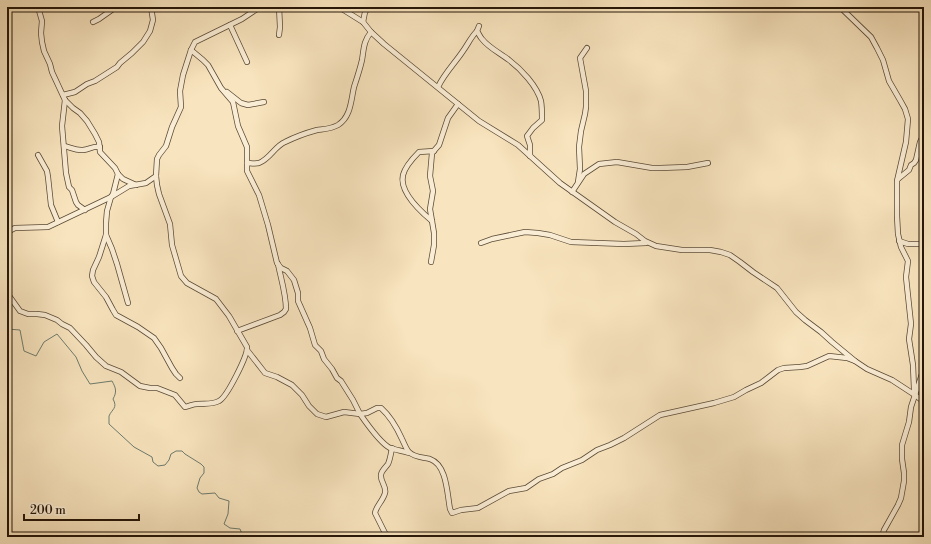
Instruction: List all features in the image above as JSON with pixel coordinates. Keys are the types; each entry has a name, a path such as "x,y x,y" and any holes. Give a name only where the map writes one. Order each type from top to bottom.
{"street":[{"path":"38,7 42,21 41,33 44,51 65,100 87,121 99,142 100,152 115,168 118,174 123,179 136,185"},
{"path":"93,22 116,7"},
{"path":"63,95 75,92 87,84 96,81 117,67 132,54 143,42 150,31 153,20 151,7"},
{"path":"260,7 242,19 195,42 183,75 180,91 181,107 166,146 157,159 157,185 170,224 172,245 181,276 187,283 216,299 229,316 247,346 247,350 264,373 277,377 292,385 317,414 326,417 344,412 360,414 367,413 377,408 381,408 389,417 409,453"},
{"path":"279,7 279,35"},
{"path":"339,7 363,22 384,44 479,121 518,145 560,184 608,218 648,242 661,247 682,250 715,251 730,256 777,288 796,312 855,361 867,369 892,380 924,402"},
{"path":"363,22 365,12 369,7"},
{"path":"840,7 871,38 883,60 889,81 905,109 908,119 906,142 897,180 896,216 899,241 908,261 906,277 911,323 909,339 913,365 915,395"},
{"path":"230,25 247,62"},
{"path":"438,87 441,79 462,54 478,28 482,40 519,69 534,86 540,100 542,120 527,136 530,145 530,156"},
{"path":"247,163 259,163 267,158 282,143 316,130 331,128 338,125 344,119 352,100 354,87 363,56 364,44 366,38 371,32"},
{"path":"578,183 580,169 579,147 586,107 586,91 580,58 588,48"},
{"path":"191,50 208,65 221,88 233,102 238,126 247,147 247,171 259,196 264,211 278,264 286,303 286,309 280,315 237,331"},
{"path":"221,88 241,103 248,105 264,102"},
{"path":"65,100 62,126 66,173 69,186 76,202 85,210"},
{"path":"431,262 434,245 434,233 430,208 433,190 430,176 432,153 439,145 448,118 458,104"},
{"path":"897,180 909,170 911,165 916,160 920,142 924,134"},
{"path":"64,146 77,150 83,150 94,146 100,147"},
{"path":"432,221 408,196 403,175 411,161 420,152 434,151"},
{"path":"38,155 47,171 51,205 58,222"},
{"path":"572,192 584,174 599,164 617,162 660,168 687,167 708,163"},
{"path":"118,174 106,216 106,235 92,276 94,282 106,297 116,315 154,338 172,368 180,378"},
{"path":"7,233 15,228 48,227 111,197 129,186 146,183 156,176"},
{"path":"481,243 492,239 525,232 550,235 571,242 624,244 648,242"},
{"path":"106,235 116,259 128,303"},
{"path":"899,241 908,244 924,244"},
{"path":"278,264 281,268 287,271 294,280 298,300 315,346 321,351 324,360 332,369 337,378 341,381 360,414 379,438 392,448 434,461 444,475 452,513 461,510 478,508 509,491 526,488 539,479 553,474 562,468 582,460 597,450 624,438 660,415 734,397 761,383 778,370 807,366 829,356 847,358 855,361"},
{"path":"7,293 23,313 45,315 57,320 70,328 106,366 121,372 140,386 157,388 175,395 185,407 195,404 214,403 220,401 228,391 247,350"},
{"path":"882,537 887,522 894,513 900,498 904,473 902,446 915,395 924,368"},
{"path":"387,537 374,513 385,494 386,490 380,477 389,461 392,448"}],"waterway":[{"path":"7,329 20,330 24,351 36,356 44,342 57,334 76,357 90,384 112,381 116,390 113,399 115,404 109,416 109,424 134,447 152,457 153,462 158,466 165,465 171,454 176,451 182,451 201,464 204,467 204,473 200,478 197,488 199,492 202,494 215,493 219,498 229,501 228,514 224,524 230,528 240,529 242,534 240,537"}]}
